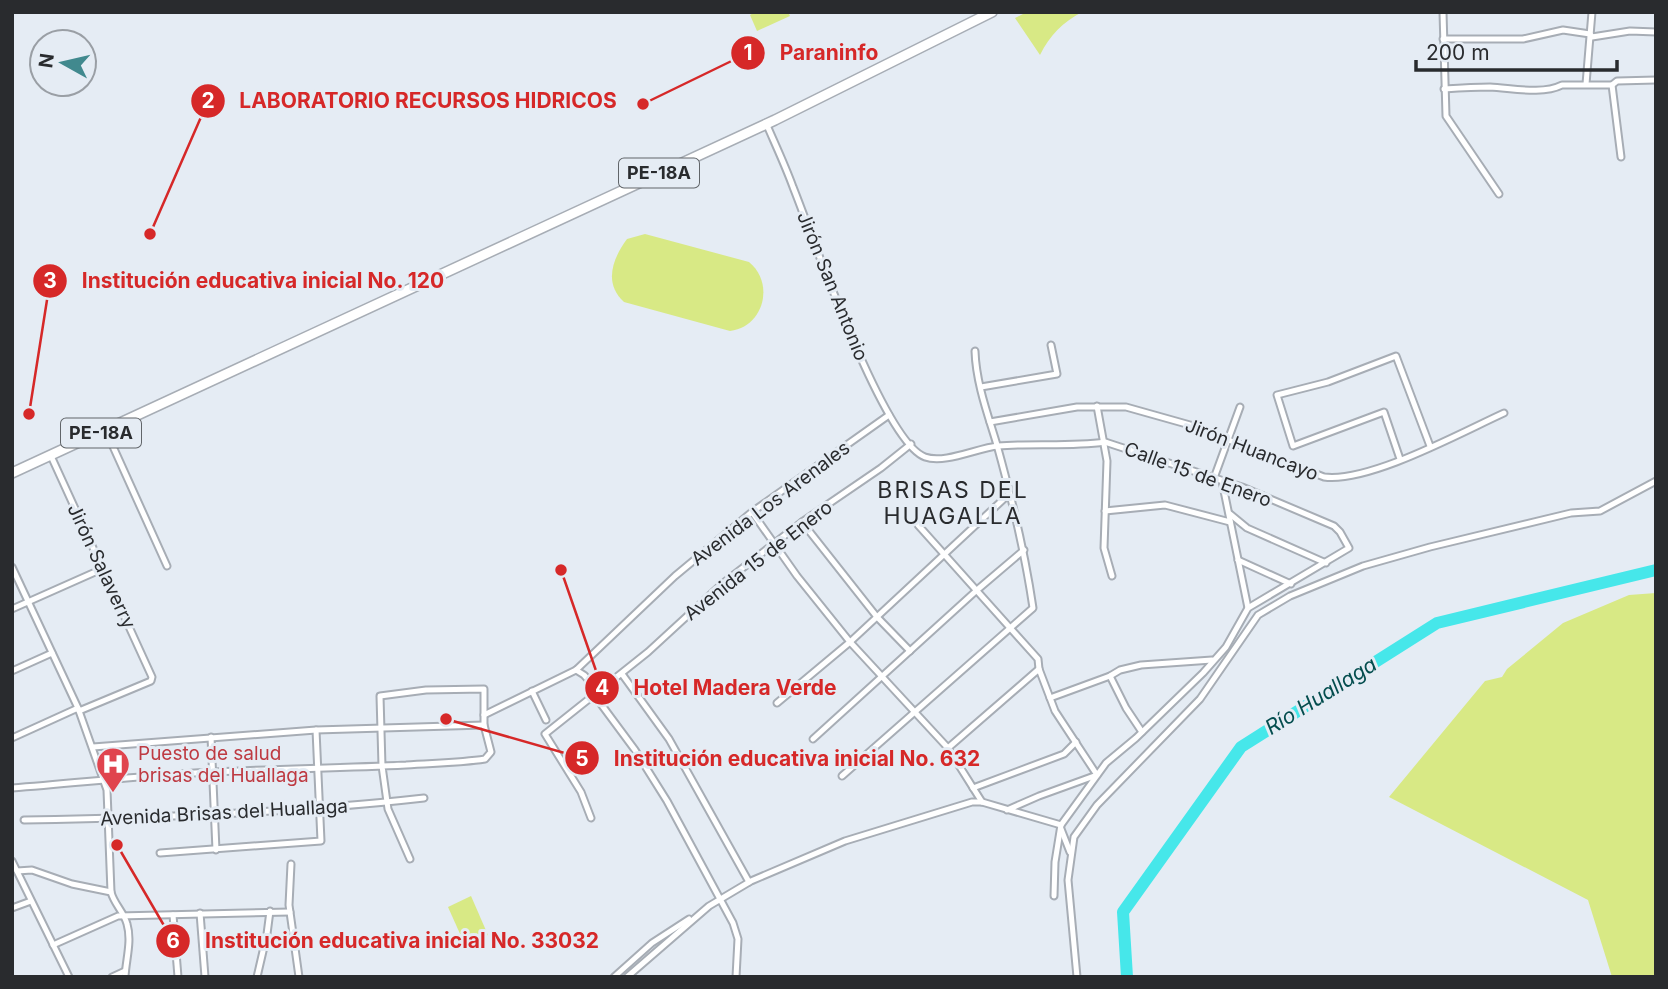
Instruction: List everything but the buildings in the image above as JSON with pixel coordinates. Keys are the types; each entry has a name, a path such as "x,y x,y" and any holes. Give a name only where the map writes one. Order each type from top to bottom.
{"highway":[{"name":"PE-18A","path":"12,473 766,123 992,12"}],"street":[{"path":"1443,12 1446,116 1499,194"},
{"path":"1586,84 1592,12"},
{"path":"1443,39 1523,38 1563,30 1592,37 1630,31 1656,32"},
{"path":"1444,89 1488,87 1534,90 1586,84 1612,85 1617,81 1656,80"},
{"path":"1612,85 1621,157"},
{"name":"Jirón San Antonio","path":"766,123 792,183 838,305 889,415 911,444"},
{"path":"981,387 1057,374 1051,345"},
{"path":"842,776 1033,608 1024,550 975,363 975,351"},
{"path":"1400,460 1384,412 1293,446 1277,395 1328,382 1396,356 1430,446"},
{"path":"1097,406 1107,461 1104,548 1112,576"},
{"name":"Jirón Huancayo","path":"990,422 1077,407 1125,407 1148,412 1324,477 1335,478 1391,464 1504,413"},
{"path":"1214,478 1240,407"},
{"name":"Avenida Los Arenales","path":"484,715 576,670 675,576 751,512 889,415"},
{"path":"106,431 167,566"},
{"name":"Calle 15 de Enero","path":"911,444 921,456 936,460 997,446 1088,445 1105,442 1214,478 1334,526 1349,548 1326,563"},
{"name":"Avenida 15 de Enero","path":"591,818 581,792 545,734 622,674 722,584 802,522 911,444"},
{"name":"Jirón Salaverry","path":"51,456 152,677 151,681 79,710"},
{"path":"1222,481 1248,608"},
{"path":"1077,977 1068,880 1074,837 1097,805 1200,699 1258,615 1290,596 1363,566 1571,513 1600,511 1656,481"},
{"path":"777,703 850,642 1009,495"},
{"path":"1105,511 1165,505 1230,522"},
{"path":"751,512 797,576 850,642 948,748 982,802"},
{"path":"1228,513 1247,528 1326,563"},
{"path":"802,522 877,617 910,650"},
{"path":"918,525 1038,659 1039,669 1046,681 1055,711 1097,775"},
{"path":"813,739 1024,550"},
{"path":"1238,560 1291,584"},
{"path":"1054,896 1055,862 1061,826 1106,763 1203,673 1226,647 1248,608 1326,563"},
{"path":"12,567 79,710 104,782 109,819 111,892 124,916 129,935 125,974 112,977"},
{"path":"12,610 102,569"},
{"path":"12,671 52,653"},
{"path":"1050,698 1120,670 1141,665 1213,660"},
{"path":"948,748 1039,669"},
{"path":"576,670 584,675 635,750 667,801 720,898 737,934 736,977"},
{"path":"622,674 669,739 749,882"},
{"path":"1110,676 1142,732"},
{"path":"12,788 212,772 318,770 382,766 468,762 485,759 491,752 484,725 484,689 426,690 380,696 382,766 387,802 390,817 410,859"},
{"path":"531,691 546,720"},
{"path":"12,738 79,710"},
{"path":"93,747 316,730 484,725"},
{"path":"160,853 321,841 316,730"},
{"path":"211,737 216,850"},
{"path":"973,788 1063,754 1076,742"},
{"path":"1007,810 1097,775"},
{"name":"Avenida Brisas del Huallaga","path":"24,820 109,819 424,798"},
{"path":"627,977 720,898 749,882 870,833 960,805 982,802 1061,826"},
{"path":"1061,826 1072,855"},
{"path":"12,862 69,977"},
{"path":"291,864 290,912 299,977"},
{"path":"17,871 32,870 81,887 111,892"},
{"path":"12,908 31,901"},
{"path":"257,977 270,911"},
{"path":"53,945 108,920 124,916 290,912"},
{"path":"200,913 205,977"},
{"path":"614,977 668,931 698,914"},
{"path":"173,915 178,977"}],"green space":[{"path":"755,12 788,12 790,16 757,31 750,15"},
{"path":"1027,12 1082,12 1058,30 1040,55 1015,18"},
{"path":"645,234 749,262 762,281 762,303 758,313 742,328 730,331 624,302 612,279 614,262 627,239"},
{"path":"1656,593 1656,977 1612,977 1588,900 1389,797 1485,681 1502,677 1507,669 1563,623 1629,595"},
{"path":"471,896 488,935 465,945 448,907"}],"waterway":[{"name":"Río Huallaga","path":"1127,977 1123,912 1241,747 1437,623 1656,570"}],"place":[{"name":"Paraninfo","path":"643,104"},
{"name":"LABORATORIO RECURSOS HIDRICOS","path":"150,234"},
{"name":"Institución educativa inicial No. 120","path":"29,414"},
{"name":"Hotel Madera Verde","path":"561,570"},
{"name":"Institución educativa inicial No. 632","path":"446,719"},
{"name":"Puesto de salud brisas del Huallaga","path":"113,794"},
{"name":"Institución educativa inicial No. 33032","path":"117,845"}],"district":[{"name":"BRISAS DEL HUAGALLA","path":"953,503"}]}
